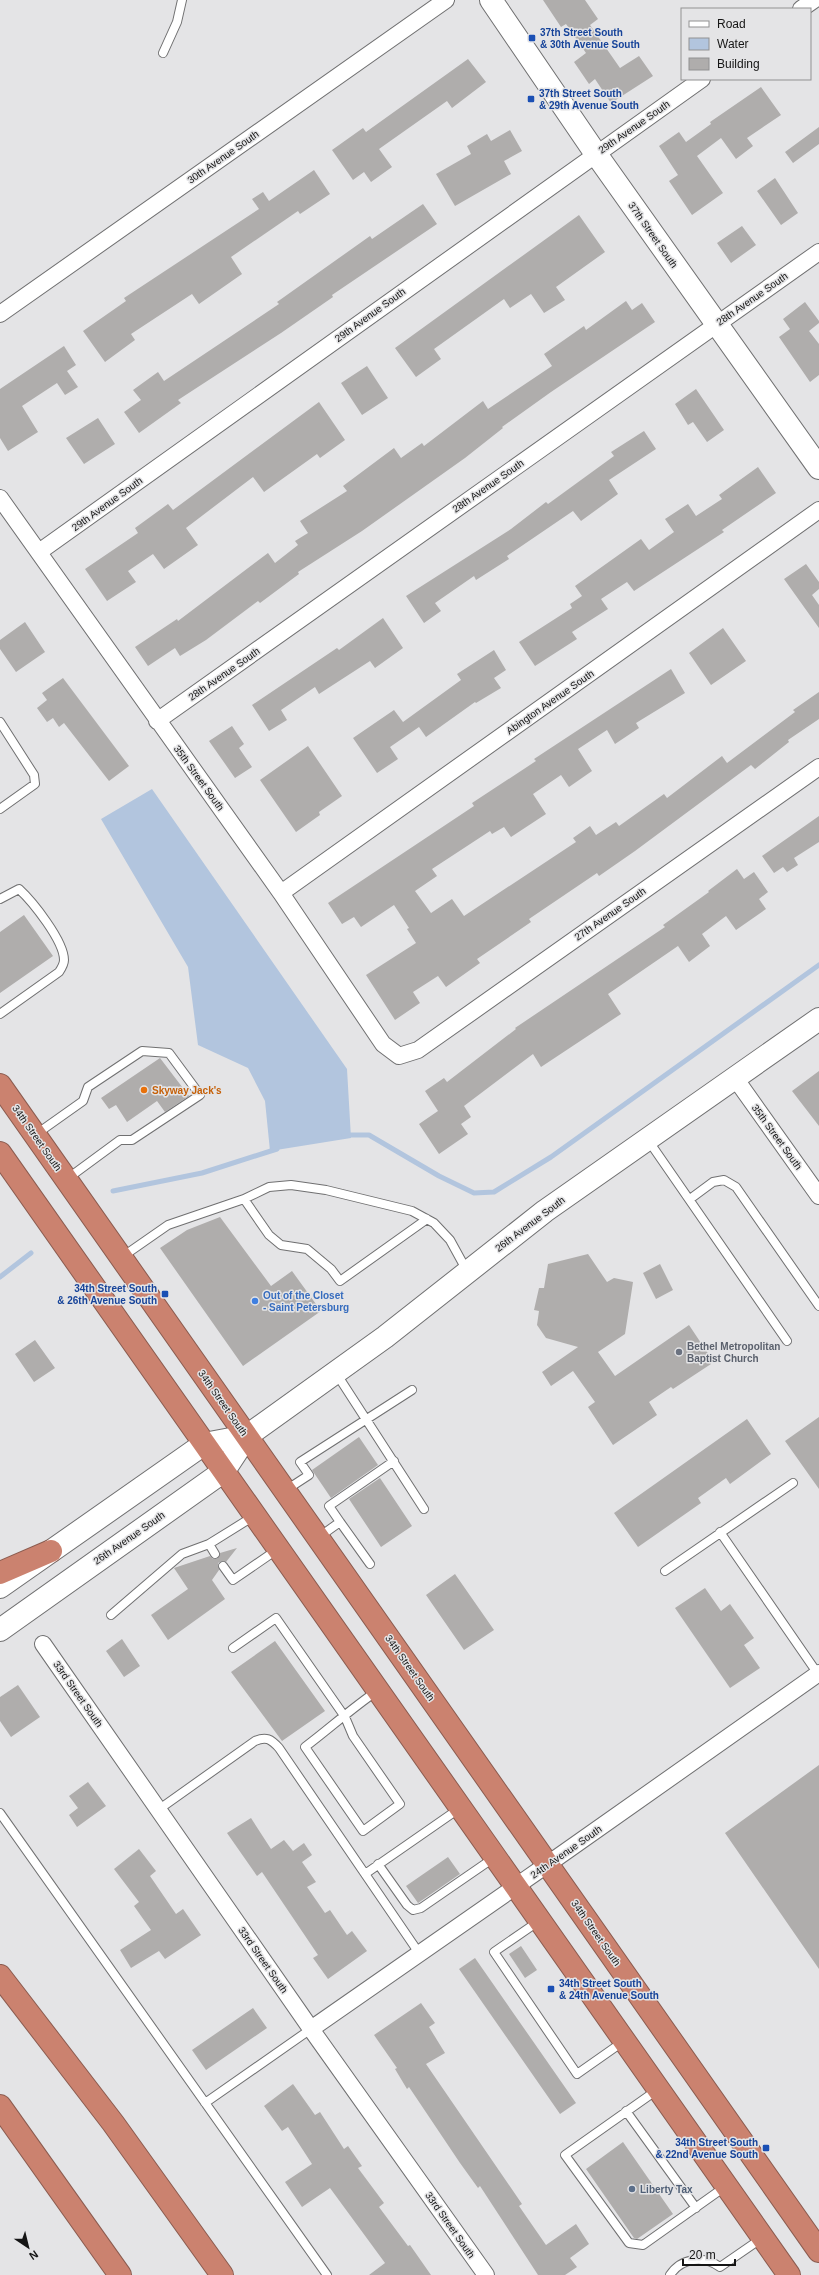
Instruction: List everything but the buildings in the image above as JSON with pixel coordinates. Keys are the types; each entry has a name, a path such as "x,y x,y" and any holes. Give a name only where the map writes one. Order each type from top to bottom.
{"highway":[{"name":"34th Street South","path":"0,1085 819,2251"},
{"path":"0,1153 789,2275"},
{"path":"0,1573 51,1551"},
{"path":"0,1976 113,2123 222,2275"},
{"path":"0,2106 120,2275"}],"street":[{"name":"30th Avenue South","path":"0,314 446,0"},
{"name":"37th Street South","path":"491,0 596,154 819,468"},
{"path":"802,8 814,0"},
{"name":"29th Avenue South","path":"39,552 701,80"},
{"name":"28th Avenue South","path":"157,721 819,252"},
{"name":"35th Street South","path":"0,498 157,721 281,893 383,1044 400,1056"},
{"name":"Abington Avenue South","path":"281,893 819,510"},
{"name":"27th Avenue South","path":"400,1056 418,1050 819,767"},
{"name":"26th Avenue South","path":"0,1630 224,1471 247,1436 385,1337 545,1211 819,1019"},
{"name":"35th Street South","path":"735,1078 819,1196"},
{"name":"26th Avenue South","path":"0,1587 204,1444 247,1436"},
{"name":"33rd Street South","path":"43,1644 311,2028 486,2275"},
{"name":"24th Avenue South","path":"311,2028 548,1864 819,1673"}],"lane":[{"path":"163,53 177,22 182,0"},
{"path":"0,722 34,775 35,784 0,809"},
{"path":"0,899 19,889 34,903 61,948 64,961 59,972 0,1014"},
{"path":"35,1135 82,1101 88,1087 142,1051 169,1053 200,1095 132,1140 120,1140 66,1179"},
{"path":"648,1139 787,1341"},
{"path":"690,1199 713,1182 724,1180 736,1187 819,1306"},
{"path":"121,1257 168,1225 244,1199 269,1187 291,1185 326,1190 379,1201 412,1211 434,1223 450,1240 468,1272"},
{"path":"244,1199 269,1235 281,1245 307,1249 331,1269 340,1281 427,1219"},
{"path":"336,1372 424,1509"},
{"path":"285,1491 308,1475 300,1462 412,1390"},
{"path":"370,1564 329,1506 394,1461"},
{"path":"665,1571 793,1483"},
{"path":"110,1615 182,1554 209,1544 255,1515"},
{"path":"318,1538 340,1522"},
{"path":"720,1532 819,1673"},
{"path":"209,1544 215,1554"},
{"path":"223,1566 233,1580 278,1549"},
{"path":"233,1648 276,1618 345,1717 353,1736 400,1804 364,1831 305,1747 345,1717 360,1702 378,1690"},
{"path":"158,1810 255,1741 262,1738 271,1739 279,1748 419,1954"},
{"path":"365,1874 460,1808"},
{"path":"0,1813 327,2275"},
{"path":"378,1864 407,1905 413,1910 421,1908 495,1857"},
{"path":"539,1920 494,1952 577,2074 624,2041"},
{"path":"205,2103 311,2028"},
{"path":"658,2089 565,2155 629,2243 643,2245 726,2186"},
{"path":"626,2111 696,2208"},
{"path":"670,2275 674,2268 684,2263 702,2258 714,2262 720,2267 762,2237"}],"water":[{"path":"152,789 347,1069 351,1138 270,1151 265,1101 248,1068 198,1045 188,967 101,819"}],"waterway":[{"path":"344,1135 369,1135 439,1176 474,1193 494,1192 551,1157 819,965"},
{"path":"113,1191 202,1173 277,1149"},
{"path":"0,1277 31,1253"}],"place":[{"name":"37th Street South & 30th Avenue South","path":"532,38"},
{"name":"37th Street South & 29th Avenue South","path":"531,99"},
{"name":"Skyway Jack's","path":"144,1090"},
{"name":"34th Street South & 26th Avenue South","path":"165,1294"},
{"name":"Out of the Closet - Saint Petersburg","path":"255,1301"},
{"name":"Bethel Metropolitan Baptist Church","path":"679,1352"},
{"name":"34th Street South & 24th Avenue South","path":"551,1989"},
{"name":"34th Street South & 22nd Avenue South","path":"766,2148"},
{"name":"Liberty Tax","path":"632,2189"}]}
